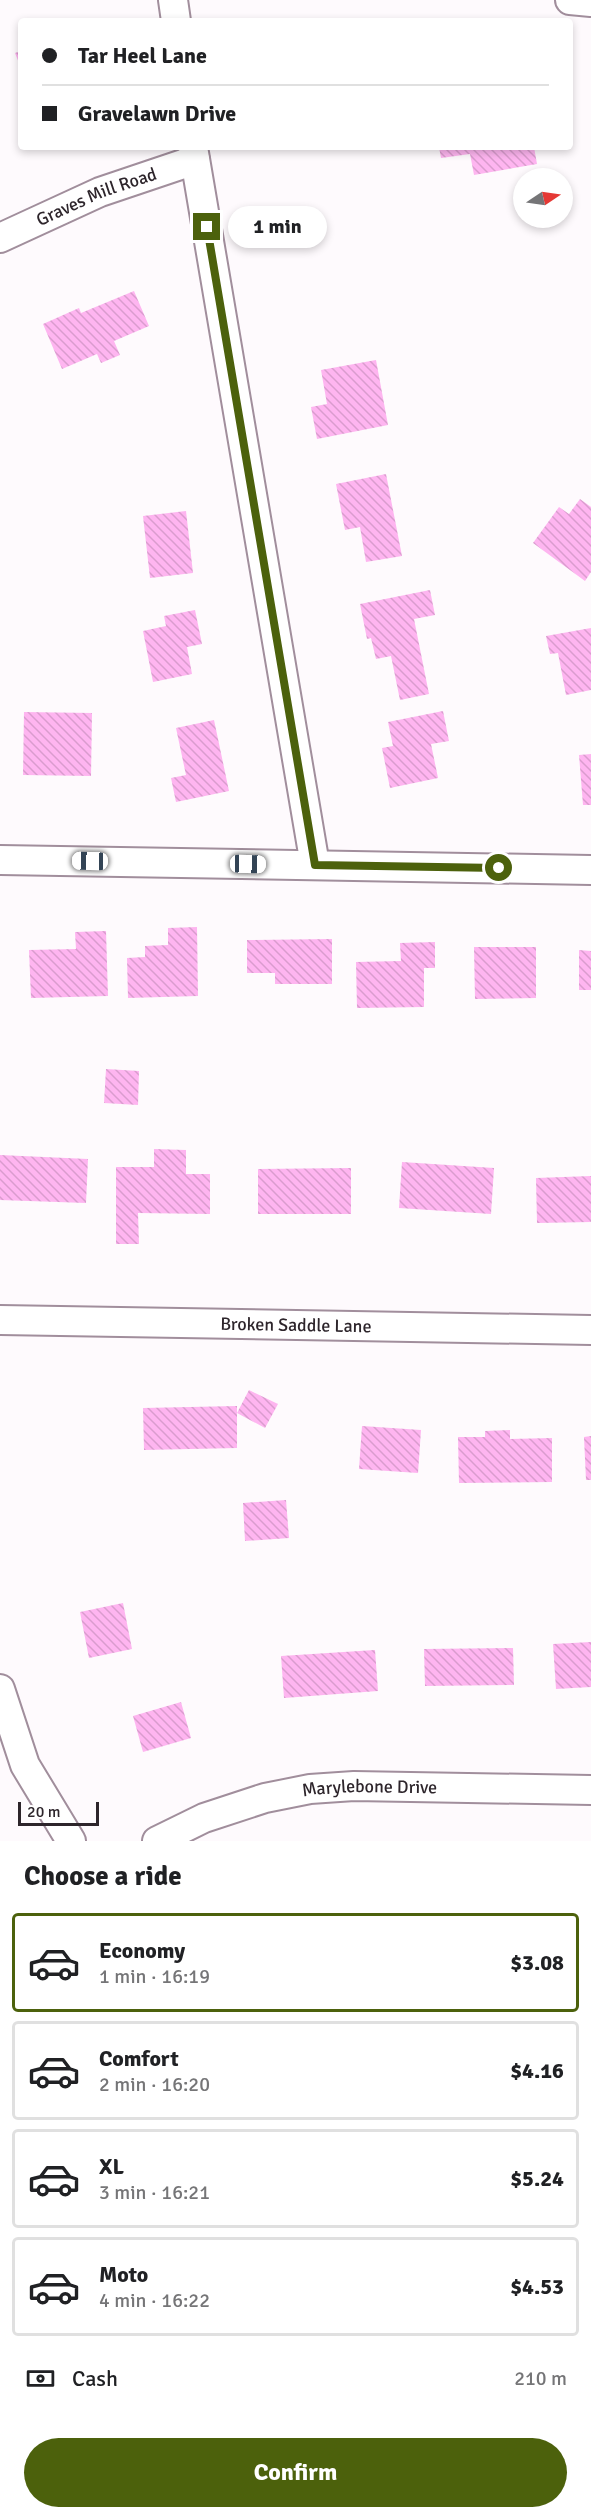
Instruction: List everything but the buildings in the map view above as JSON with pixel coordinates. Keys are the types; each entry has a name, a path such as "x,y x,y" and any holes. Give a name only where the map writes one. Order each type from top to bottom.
{"street":[{"path":"173,0 176,18"},
{"path":"570,0 591,2"},
{"path":"194,153 315,865"},
{"name":"Graves Mill Road","path":"0,238 100,192 194,153"},
{"path":"0,860 591,870"},
{"name":"Broken Saddle Lane","path":"1,1324 591,1330"},
{"path":"0,1689 25,1765 71,1841"},
{"name":"Marylebone Drive","path":"157,1841 204,1818 265,1798 310,1790 354,1786 591,1790"}],"route":[{"path":"207,227 315,865 499,868"}]}
